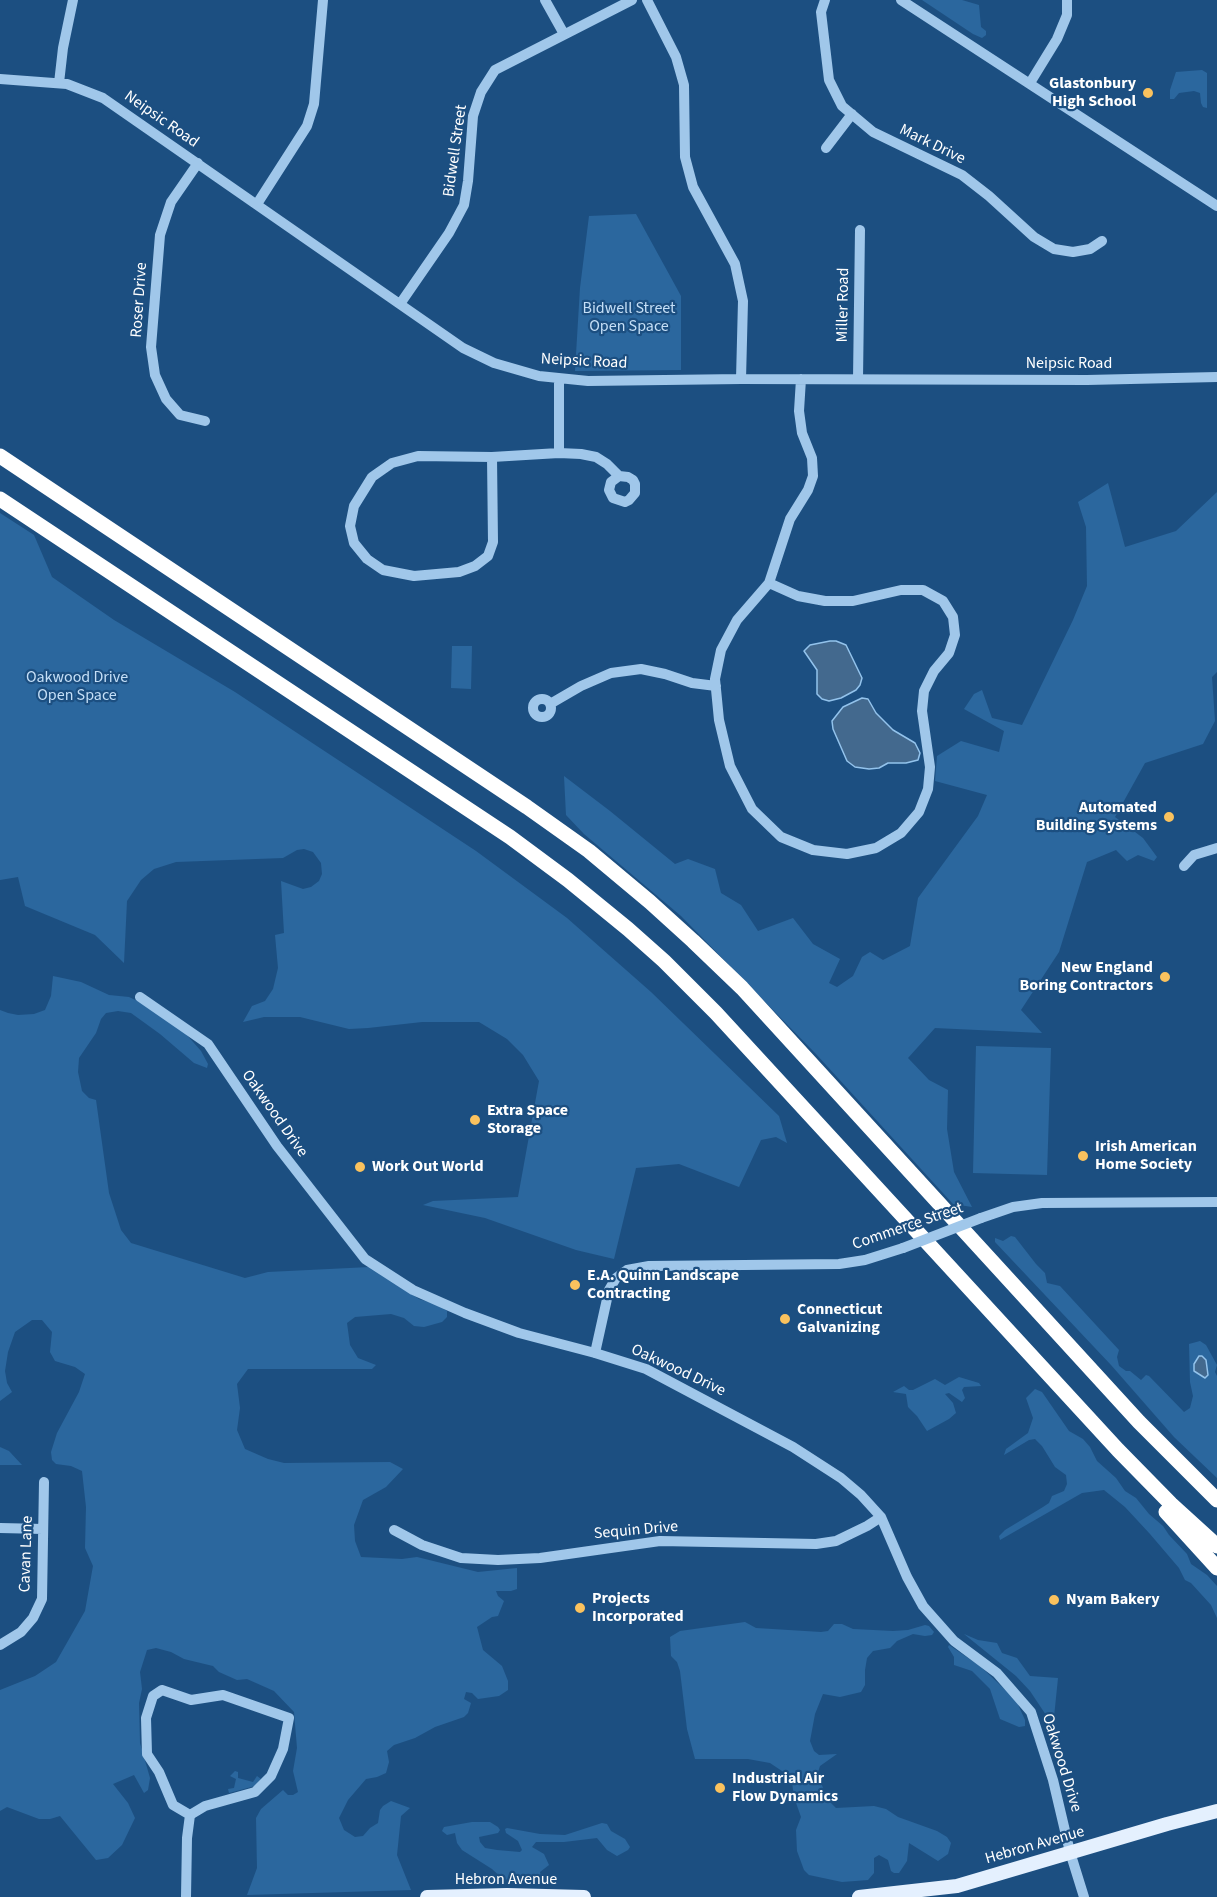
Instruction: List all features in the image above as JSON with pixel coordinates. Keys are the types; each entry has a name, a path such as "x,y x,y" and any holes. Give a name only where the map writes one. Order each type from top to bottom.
{"highway":[{"path":"0,456 527,807 589,851 650,902 747,995 1139,1422 1217,1500"},
{"path":"0,499 510,837 628,929 730,1027 1126,1459 1217,1546"},
{"path":"1126,1459 1152,1495 1217,1568"}],"main road":[{"name":"Hebron Avenue","path":"859,1897 957,1886 1167,1824 1217,1812"},
{"name":"Hebron Avenue","path":"428,1897 584,1897"}],"street":[{"path":"59,83 63,48 73,0"},
{"path":"257,204 307,126 314,104 323,0"},
{"path":"545,0 564,34"},
{"name":"Bidwell Street","path":"400,304 449,232 464,205 468,181 472,116 481,92 495,70 632,0"},
{"path":"647,0 676,57 684,85 686,157 693,187 735,264 743,301 741,379"},
{"name":"Mark Drive","path":"825,0 821,12 829,80 842,106 873,132 962,175 1034,237 1054,249 1073,252 1090,249 1102,242"},
{"path":"901,0 1217,206"},
{"path":"1030,83 1057,39 1067,15 1067,0"},
{"name":"Neipsic Road","path":"0,79 59,83 91,92 103,98 463,348 513,370 559,379 609,381 1087,380 1217,377"},
{"path":"826,148 852,114"},
{"name":"Roser Drive","path":"198,163 171,202 160,235 151,347 155,375 166,399 180,415 205,421"},
{"name":"Miller Road","path":"858,380 860,230"},
{"path":"559,379 559,453"},
{"path":"769,583 798,596 825,601 853,601 901,590 923,590 943,600 953,617 955,635 949,653 934,671 924,691 922,711 930,767 928,789 919,812 901,833 876,848 847,854 813,850 781,837 752,809 730,766 718,720 715,679 724,645 737,620 769,583 790,519 808,490 813,476 812,458 802,433 799,411 801,379"},
{"path":"492,457 493,542 488,556 475,566 459,572 414,576 383,570 367,560 354,543 350,526 354,506 372,477 392,463 418,456 492,457 581,454 596,457 619,476"},
{"path":"550,704 581,686 611,673 641,669 665,674 692,684 716,686"},
{"path":"1184,866 1194,855 1217,848"},
{"name":"Oakwood Drive","path":"141,996 207,1044 277,1146 364,1259 413,1290 465,1313 519,1333 646,1369 793,1447 841,1478 881,1516 907,1577 923,1606 954,1641 997,1673 1031,1712 1053,1780 1070,1852 1084,1897"},
{"name":"Commerce Street","path":"595,1353 609,1288 617,1276 629,1269 661,1266 840,1264 869,1259 903,1248 1013,1207 1042,1203 1217,1202"},
{"name":"Cavan Lane","path":"0,1645 21,1632 33,1618 42,1599 44,1482"},
{"name":"Sequin Drive","path":"393,1530 422,1545 461,1558 498,1560 540,1558 660,1541 816,1544 836,1541 867,1526 881,1516"},
{"path":"0,1528 43,1529"},
{"path":"162,1690 191,1700 223,1695 289,1718 283,1749 271,1776 255,1792 205,1806 190,1815 172,1805 159,1772 147,1754 146,1718 153,1696 162,1690"},
{"path":"186,1897 187,1838 190,1815"}],"green space":[{"path":"922,0 962,0 979,5 981,27 986,31 986,35 982,38 973,34"},
{"path":"1202,70 1207,73 1207,108 1201,103 1200,93 1194,91 1179,93 1174,99 1170,99 1170,90 1176,72"},
{"name":"Bidwell Street Open Space","path":"636,214 681,296 681,370 575,371 580,288 589,216"},
{"path":"1108,483 1125,547 1176,531 1217,492 1217,672 1212,677 1215,721 1203,744 1145,763 1115,817 1143,838 1157,857 1154,861 1138,855 1127,861 1116,850 1087,862 1059,952 1021,1010 1042,1033 935,1028 908,1058 929,1080 948,1090 947,1129 954,1172 972,1207 953,1204 816,1054 681,916 584,834 566,815 564,776 675,864 688,859 715,869 721,893 741,905 758,931 793,918 813,944 840,959 829,983 837,987 853,976 862,957 870,952 883,960 910,946 918,898 978,816 987,795 935,781 937,756 961,741 999,752 1004,731 964,709 974,694 982,690 992,718 1022,725 1087,586 1086,527 1078,502"},
{"name":"Oakwood Drive Open Space","path":"0,513 34,535 52,577 114,620 235,692 476,851 567,918 651,992 779,1116 787,1143 776,1137 761,1140 739,1187 679,1164 636,1168 614,1259 576,1250 485,1218 423,1205 433,1201 518,1197 539,1081 523,1055 507,1039 479,1022 422,1022 349,1029 300,1017 264,1017 243,1022 252,1006 265,1001 273,989 278,968 275,935 284,933 281,881 303,889 319,881 322,874 321,863 313,852 304,849 297,850 283,858 176,862 154,869 141,880 127,901 124,963 95,935 25,906 18,877 0,880"},
{"path":"452,646 472,646 471,689 451,688"},
{"path":"53,976 81,982 109,995 129,997 148,1006 186,1034 201,1051 208,1064 207,1068 194,1063 131,1013 118,1011 106,1013 101,1019 96,1033 79,1058 78,1072 82,1091 89,1098 96,1100 109,1193 121,1230 131,1243 245,1278 268,1272 370,1267 419,1299 438,1305 447,1311 447,1317 442,1322 424,1327 414,1326 404,1318 391,1314 355,1317 347,1323 350,1345 358,1358 376,1365 372,1369 248,1369 237,1384 240,1408 237,1430 245,1449 284,1463 390,1462 403,1469 386,1487 363,1500 354,1525 355,1541 361,1557 402,1559 417,1557 478,1572 517,1568 517,1589 496,1591 504,1601 498,1616 492,1617 477,1627 483,1650 502,1666 508,1681 508,1690 499,1696 478,1699 472,1693 466,1692 464,1699 471,1703 464,1717 394,1745 387,1751 389,1762 386,1773 366,1779 348,1800 339,1818 344,1830 355,1837 363,1836 378,1823 380,1810 391,1801 410,1808 401,1816 397,1855 411,1890 247,1895 257,1868 256,1818 261,1809 283,1790 288,1795 298,1792 293,1771 297,1748 294,1712 274,1691 247,1679 237,1680 219,1672 213,1666 184,1659 156,1648 147,1650 140,1672 142,1689 139,1703 140,1743 150,1778 148,1790 144,1793 134,1775 113,1784 128,1803 135,1818 122,1845 108,1858 96,1860 60,1816 39,1819 7,1807 0,1811 0,1690 35,1676 56,1662 85,1611 93,1566 85,1548 86,1507 82,1471 71,1466 56,1464 52,1460 51,1452 57,1433 79,1392 85,1374 75,1367 55,1361 50,1352 52,1332 42,1320 32,1320 15,1332 8,1352 5,1371 7,1383 12,1392 0,1401 0,1010 18,1015 34,1014 45,1010 51,996"},
{"path":"976,1046 1051,1048 1047,1175 973,1173"},
{"path":"1011,1236 1015,1237 1045,1273 1047,1283 1060,1286 1119,1350 1117,1357 1119,1366 1141,1380 1146,1375 1149,1376 1184,1412 1190,1408 1193,1396 1190,1382 1189,1344 1200,1341 1206,1345 1217,1365 1215,1372 1217,1376 1217,1478 1174,1437 1111,1365 995,1242 995,1238 1003,1241"},
{"path":"959,1377 979,1383 981,1386 964,1387 962,1390 965,1398 962,1402 949,1393 945,1394 953,1403 956,1413 927,1431 908,1407 906,1394 893,1392 904,1386 913,1390 935,1379 945,1385"},
{"path":"1035,1389 1042,1392 1069,1431 1083,1439 1097,1461 1116,1478 1125,1491 1136,1498 1163,1526 1187,1554 1191,1564 1207,1575 1217,1586 1217,1618 1211,1605 1191,1583 1185,1580 1179,1568 1150,1534 1125,1507 1104,1490 1082,1493 1000,1540 999,1536 1005,1530 1049,1503 1052,1496 1064,1491 1067,1484 1066,1475 1055,1467 1035,1439 1029,1440 1004,1455 1006,1449 1028,1433 1033,1418 1026,1398"},
{"path":"0,1447 9,1451 22,1465 0,1465"},
{"path":"745,1622 756,1628 821,1632 828,1631 834,1624 842,1624 853,1629 893,1631 929,1626 934,1632 932,1635 913,1634 897,1641 890,1648 873,1651 867,1658 865,1685 861,1692 840,1697 823,1694 815,1714 810,1741 814,1751 819,1755 837,1754 820,1766 818,1772 826,1798 836,1808 874,1806 886,1809 898,1817 947,1837 951,1843 948,1854 938,1861 909,1843 907,1861 899,1873 891,1871 888,1860 879,1855 874,1858 874,1873 868,1880 842,1882 809,1875 804,1870 797,1851 796,1830 801,1817 788,1775 770,1763 748,1759 695,1759 687,1729 680,1671 677,1662 671,1656 670,1637 680,1631"},
{"path":"964,1634 978,1640 997,1643 1002,1653 1017,1658 1030,1676 1058,1678 1054,1717 1046,1715 1030,1691 1016,1676"},
{"path":"949,1645 980,1666 1016,1700 1025,1720 1025,1726 1019,1727 1000,1719 990,1689 972,1671 954,1665 954,1657"},
{"path":"235,1771 238,1772 238,1778 253,1782 257,1776 261,1779 255,1786 229,1793 228,1789 234,1788 236,1779 230,1776"},
{"path":"472,1822 490,1822 498,1827 500,1830 498,1833 479,1837 485,1848 497,1850 520,1852 522,1850 518,1841 506,1833 507,1828 540,1834 565,1835 602,1823 607,1824 611,1831 625,1839 630,1847 617,1856 607,1850 597,1838 564,1842 536,1842 532,1847 544,1854 549,1865 540,1872 539,1881 531,1882 520,1877 504,1880 492,1869 462,1850 457,1843 455,1833 447,1835 442,1831 444,1827"}],"shaded area":[{"path":"830,641 846,645 862,678 856,690 829,701 817,694 817,670 804,651 810,645"},
{"path":"862,698 868,699 876,713 893,730 915,743 920,753 918,760 888,763 879,768 869,769 855,767 847,761 833,729 832,721 843,707"},
{"path":"1199,1356 1206,1360 1208,1375 1205,1378 1194,1371 1194,1364"}],"place":[{"name":"Glastonbury High School","path":"1148,93"},
{"name":"Automated Building Systems","path":"1169,817"},
{"name":"New England Boring Contractors","path":"1165,977"},
{"name":"Extra Space Storage","path":"475,1120"},
{"name":"Irish American Home Society","path":"1083,1156"},
{"name":"Work Out World","path":"360,1167"},
{"name":"E.A. Quinn Landscape Contracting","path":"575,1285"},
{"name":"Connecticut Galvanizing","path":"785,1319"},
{"name":"Nyam Bakery","path":"1054,1600"},
{"name":"Projects Incorporated","path":"580,1608"},
{"name":"Industrial Air Flow Dynamics","path":"720,1788"}]}
